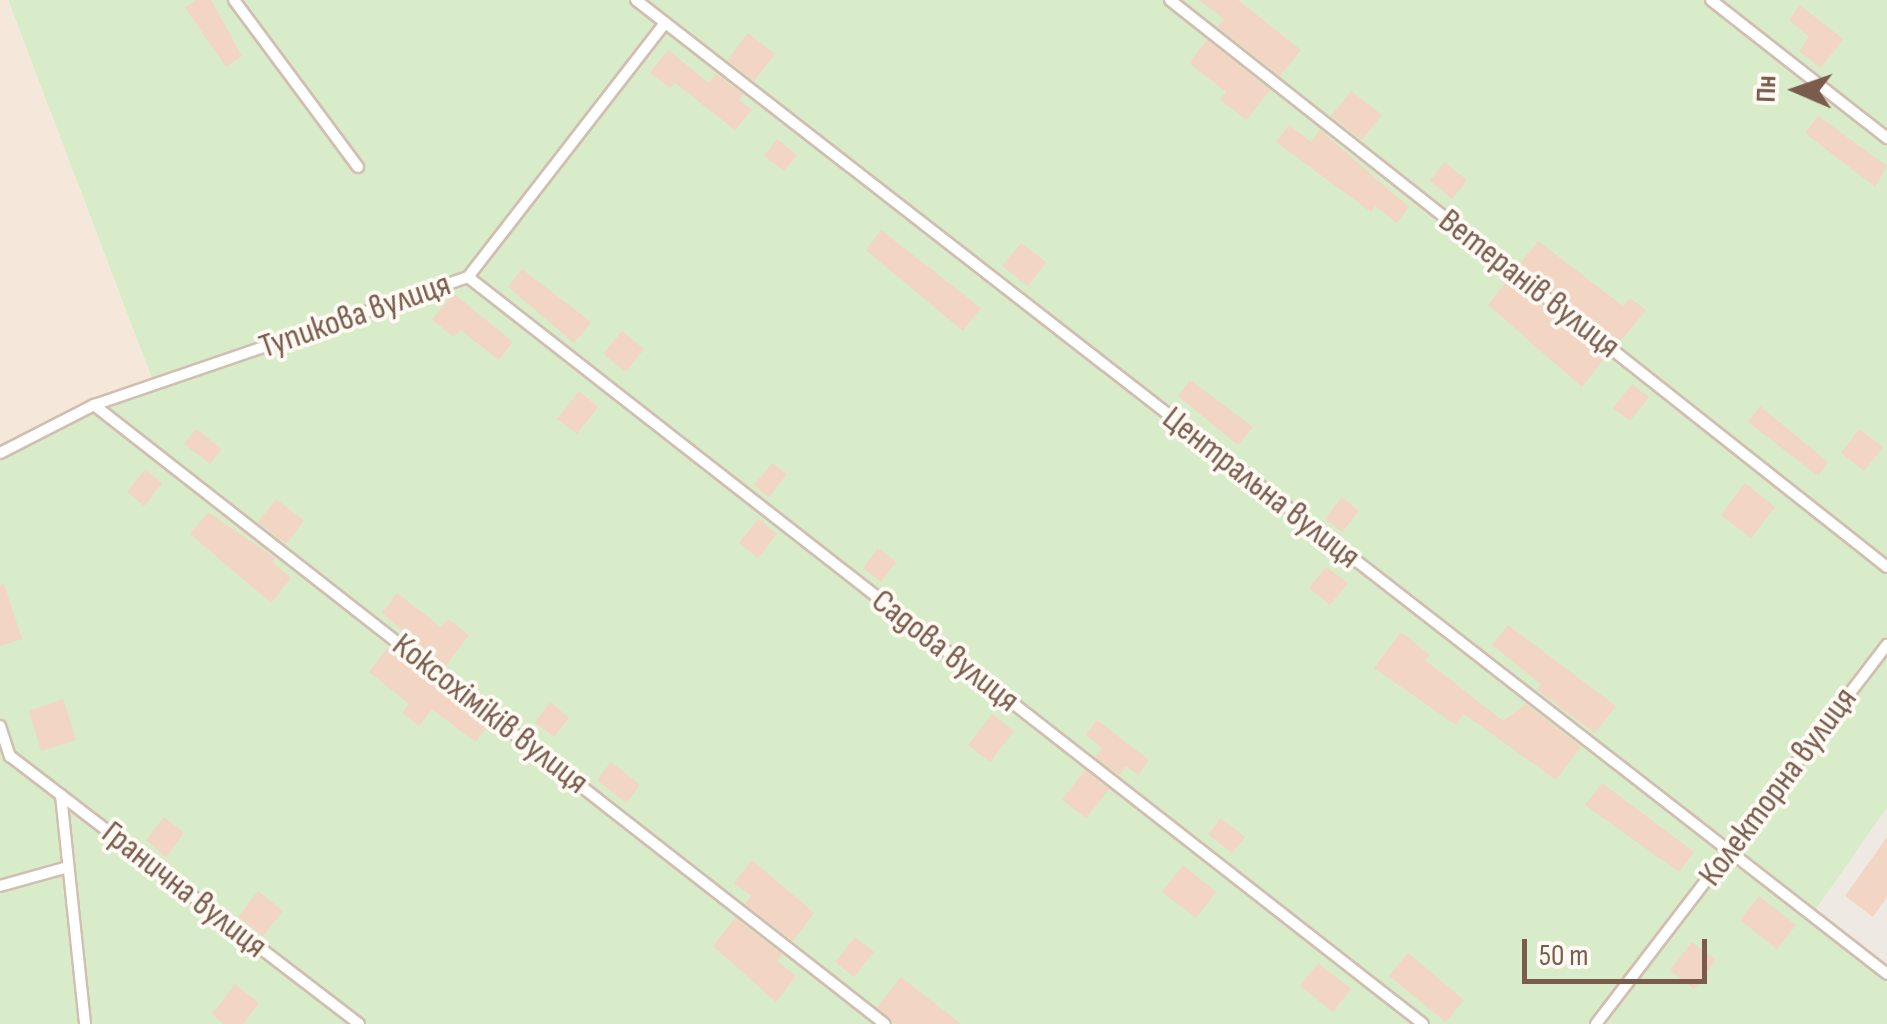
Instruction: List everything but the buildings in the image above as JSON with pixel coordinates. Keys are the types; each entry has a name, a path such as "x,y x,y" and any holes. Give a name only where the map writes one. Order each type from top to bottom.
{"lane":[{"path":"234,0 358,166"},
{"name":"Центральна вулиця","path":"636,0 1887,974"},
{"name":"Ветеранів вулиця","path":"1170,0 1887,567"},
{"path":"1710,0 1887,138"},
{"name":"Тупикова вулиця","path":"0,452 94,405 468,277 666,23"},
{"name":"Садова вулиця","path":"468,277 1423,1024"},
{"name":"Коксохіміків вулиця","path":"94,405 886,1024"},
{"name":"Колекторна вулиця","path":"1596,1024 1887,644"},
{"name":"Гранична вулиця","path":"0,726 10,756 358,1024"},
{"path":"61,795 84,1024"},
{"path":"0,886 68,867"}],"shaded area":[{"path":"0,0 8,0 154,384 0,453"},
{"path":"1887,808 1887,974 1812,915"}],"green space":[{"path":"8,0 1887,0 1887,808 1812,915 1887,974 1887,1024 0,1024 0,453 94,405 154,384"}]}
